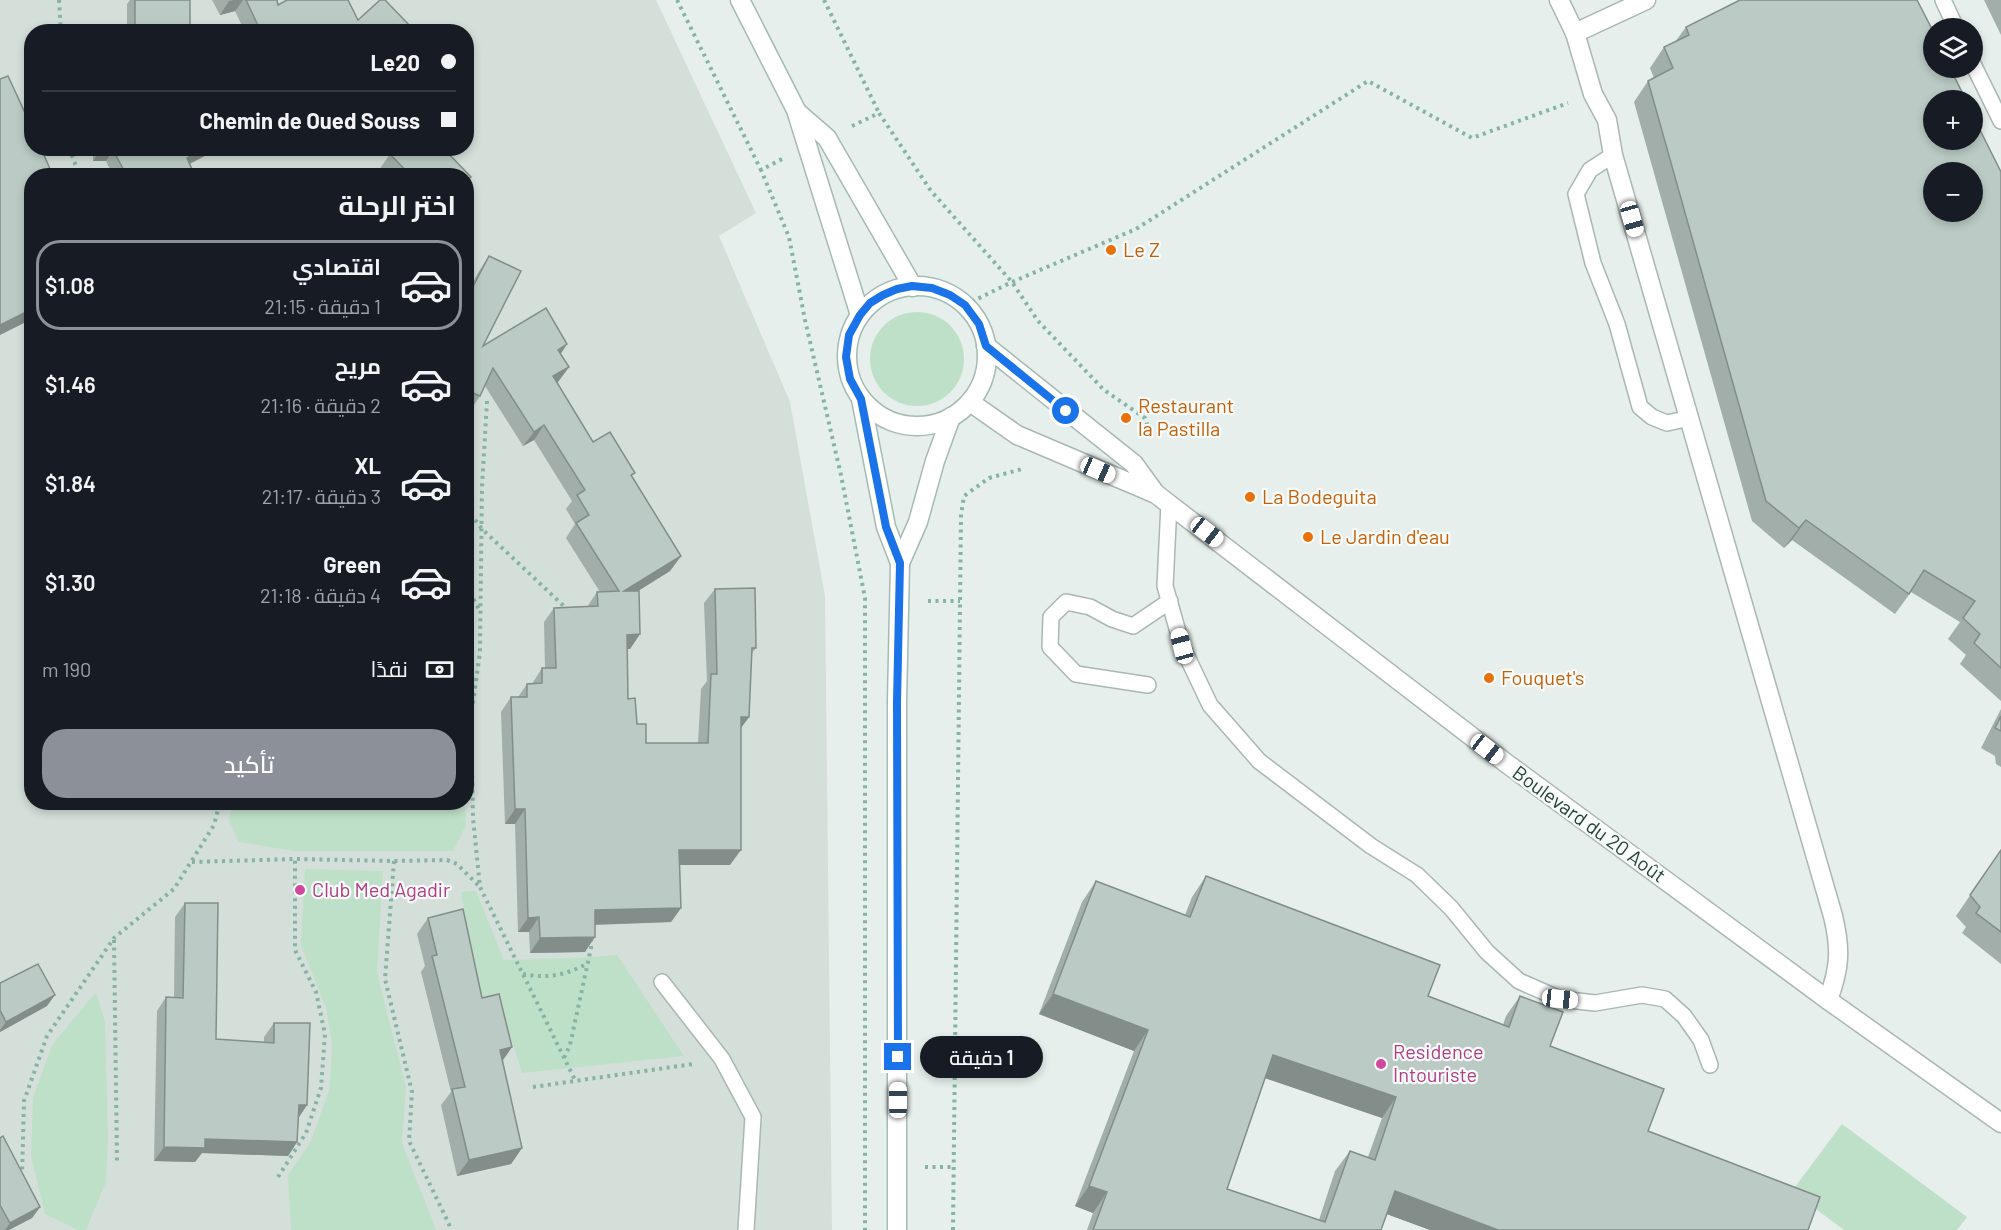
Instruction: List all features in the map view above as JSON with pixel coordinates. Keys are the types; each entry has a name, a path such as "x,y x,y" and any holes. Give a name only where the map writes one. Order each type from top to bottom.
{"street":[{"path":"740,0 796,111 860,315"},
{"path":"1560,0 1575,33 1593,94 1607,120 1614,155 1838,937 1839,958 1836,980 1828,1000"},
{"path":"1575,33 1646,0"},
{"path":"796,111 827,138 912,286"},
{"path":"912,286 932,288 950,295 965,305 979,324 986,346 986,366 981,385 970,402 951,417 932,425 912,426 893,422 875,413 861,399 850,379 846,357 849,335 870,303 897,289 912,286"},
{"name":"Boulevard du 20 Août","path":"986,346 1134,464 1163,499 1506,763 1828,1000 2001,1123"},
{"path":"861,399 886,527 900,563"},
{"name":"Boulevard du 20 Août","path":"970,402 1017,435 1163,499"},
{"path":"897,1230 897,702 900,563 918,522 935,461 951,417"}],"lane":[{"path":"1942,0 1951,18"},
{"path":"1980,78 2001,121"},
{"path":"1614,155 1590,170 1576,194 1593,263 1617,324 1640,407 1652,417 1667,423 1689,418"},
{"path":"1163,499 1165,586 1182,646 1210,705 1259,761 1371,846 1417,875 1451,908 1487,952 1519,981 1560,999 1595,1003 1641,994 1665,999 1684,1016 1701,1040 1710,1065"},
{"path":"1148,685 1076,674 1050,647 1051,617 1066,602 1090,607 1112,619 1133,626 1170,601"},
{"path":"662,982 722,1059 753,1117 746,1230"}],"path":[{"path":"59,0 60,24"},
{"path":"677,0 761,170 789,237 805,320 841,475 865,598 865,1230"},
{"path":"824,0 879,113 931,191 1012,282 1038,321 1104,390 1145,418 1149,430 1134,464"},
{"path":"965,305 1012,282 1136,229 1368,81 1472,138 1593,94"},
{"path":"827,138 879,113"},
{"path":"761,170 808,147"},
{"path":"474,695 480,652 487,401"},
{"path":"954,1230 961,515"},
{"path":"474,518 482,529 567,609 570,618"},
{"path":"474,599 481,611"},
{"path":"22,1177 24,1101 47,1036 114,938 174,889 214,825 218,810"},
{"path":"473,810 480,887"},
{"path":"191,862 295,859 447,860 457,864 480,887 576,1082"},
{"path":"278,1177 306,1133 321,1088 325,1034 316,992 295,950 295,859"},
{"path":"394,861 385,979 412,1092 409,1141 450,1230"},
{"path":"114,938 117,1161"},
{"path":"564,1058 570,1045 588,963 591,938"},
{"path":"523,973 536,976 559,976 588,963"},
{"path":"533,1087 722,1059"}],"shaded area":[{"path":"0,0 656,0 756,213 719,236 790,402 825,596 832,1230 0,1230"}],"green space":[{"path":"917,312 935,315 951,325 961,341 964,359 961,377 951,393 935,403 917,406 899,403 883,393 873,377 870,359 873,341 883,325 899,315"},
{"path":"231,810 465,810 466,825 453,851 294,851 239,842 229,821"},
{"path":"305,869 383,871 377,973 406,1087 402,1143 436,1230 291,1230 288,1175 311,1141 330,1087 332,1044 326,1008 301,945"},
{"path":"476,891 504,960 617,955 684,1056 522,1073 500,1003 481,1004 461,892"},
{"path":"96,992 105,1022 108,1138 106,1182 86,1230 78,1230 45,1214 31,1156 33,1098 52,1045"},
{"path":"1842,1124 1967,1217 1957,1230 1844,1230 1792,1191"}],"building":[{"path":"135,0 190,0 190,24 135,24"},
{"path":"246,0 277,0 278,5 287,0 348,0 358,20 380,0 385,0 408,24 257,24"},
{"path":"1740,0 1917,0 1926,18 1923,18 1923,78 1955,78 1961,90 1923,90 1923,150 1983,150 1983,136 2001,172 2001,668 1974,643 1980,634 1963,618 1975,601 1924,570 1909,594 1806,520 1799,528 1766,501 1648,81 1673,68 1664,47 1689,35 1686,27"},
{"path":"8,76 24,111 24,156 44,156 50,168 24,168 24,313 0,325 0,79"},
{"path":"116,156 191,156 187,158 191,168 123,168"},
{"path":"392,156 451,156 462,168 403,168"},
{"path":"489,256 521,271 483,346 546,308 567,344 558,350 569,367 553,376 593,442 610,432 635,473 631,475 681,556 624,591 639,591 640,634 627,635 628,699 635,698 637,724 646,724 646,743 708,743 711,674 717,674 715,589 755,588 756,648 752,648 749,717 741,717 741,850 679,850 681,908 595,910 595,937 540,938 539,917 528,918 525,809 515,809 511,697 527,697 527,684 542,683 542,668 556,668 554,608 598,606 597,592 619,591 576,523 589,515 577,495 585,490 544,425 534,432 493,368 480,396 474,393 474,285"},
{"path":"2001,716 2001,731 1995,728"},
{"path":"2001,850 2001,932 1976,913 1980,907 1970,895"},
{"name":"Residence Intouriste","path":"1206,876 1440,965 1428,996 1509,1027 1520,996 1563,1012 1550,1046 1664,1089 1648,1131 1820,1197 1808,1230 1498,1230 1395,1191 1381,1230 1093,1230 1107,1192 1089,1186 1148,1030 1053,994 1096,881 1190,917","holes":["1273,1055 1396,1097 1375,1160 1350,1151 1325,1222 1227,1189"]},
{"path":"185,903 218,903 216,1039 274,1043 274,1023 310,1023 307,1105 299,1105 297,1142 205,1139 205,1148 164,1147 166,997 183,998"},
{"path":"463,909 482,998 499,994 512,1047 500,1050 522,1148 469,1160 452,1089 465,1087 432,956 437,955 428,918"},
{"path":"38,964 55,995 6,1022 0,1010 0,983"},
{"path":"3,1136 40,1207 10,1223 0,1205 0,1138"}],"place":[{"name":"Le Z","path":"1111,250"},
{"name":"Restaurant la Pastilla","path":"1126,418"},
{"name":"La Bodeguita","path":"1250,497"},
{"name":"Le Jardin d'eau","path":"1308,537"},
{"name":"Fouquet's","path":"1489,678"},
{"name":"Club Med Agadir","path":"300,890"},
{"name":"Residence Intouriste","path":"1381,1064"}],"route":[{"path":"898,1057 897,702 900,563 886,527 861,399 850,379 846,357 849,335 870,303 883,295 912,286 932,288 950,295 965,305 979,324 986,346 1066,411"}]}
